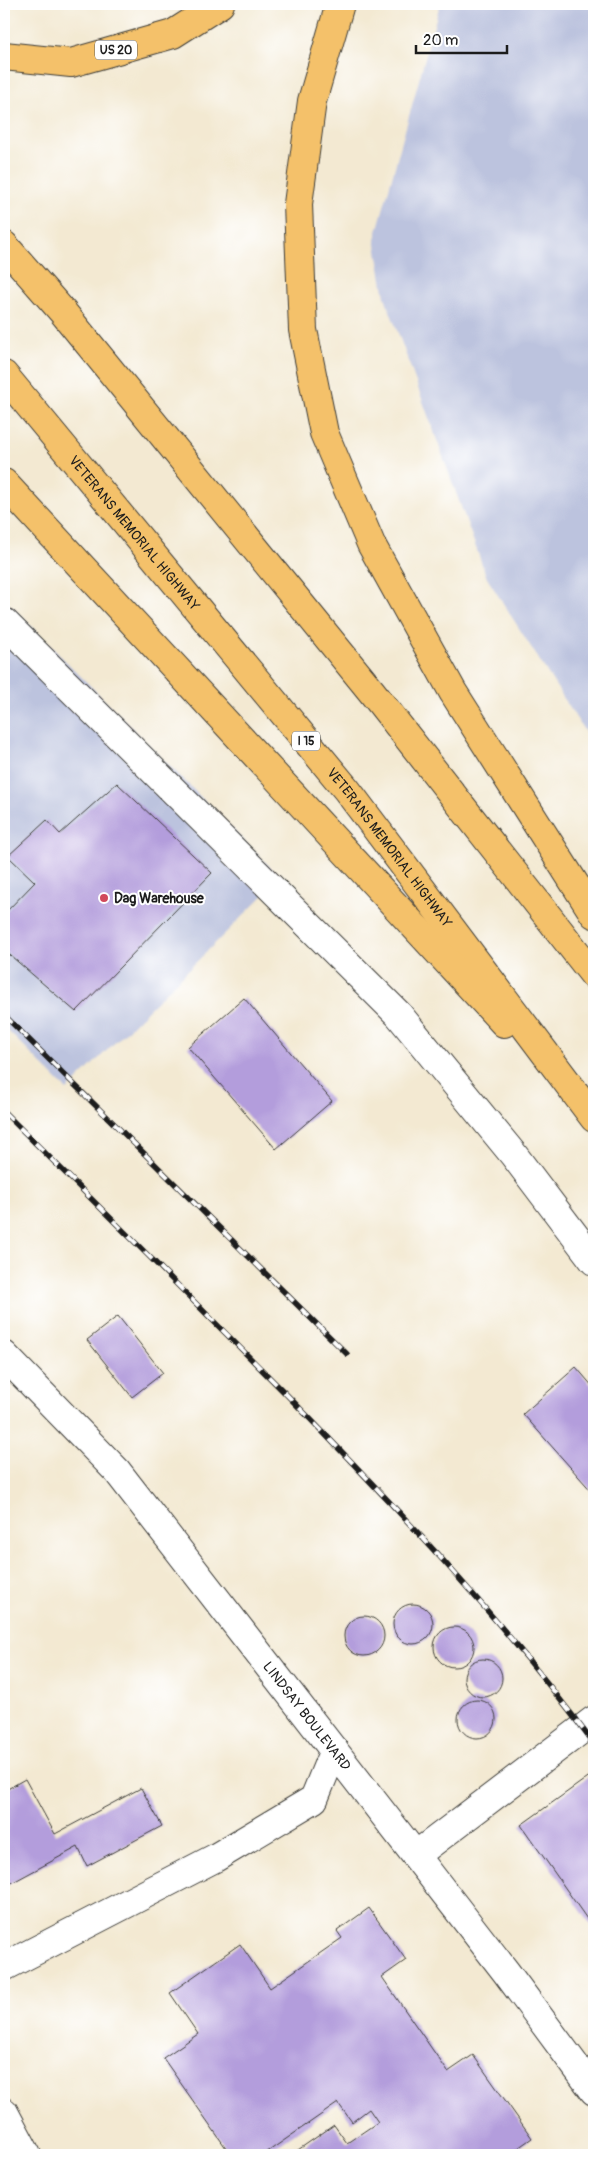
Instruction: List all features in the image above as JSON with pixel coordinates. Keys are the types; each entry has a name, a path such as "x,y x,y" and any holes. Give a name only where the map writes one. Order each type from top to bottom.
{"highway":[{"name":"US 20","path":"4,56 71,63 173,34 220,4"},
{"path":"340,4 312,101 298,204 304,330 324,434 371,544 453,692 594,914"},
{"path":"4,245 62,311 372,692 594,975"},
{"name":"VETERANS MEMORIAL HIGHWAY","path":"4,374 347,790 594,1118"},
{"path":"4,483 438,953 594,1118"}],"street":[{"path":"4,622 400,1015 513,1154 594,1261"},
{"name":"LINDSAY BOULEVARD","path":"4,1355 117,1471 416,1855 594,2091"},
{"path":"416,1855 594,1720"},
{"path":"4,1967 215,1858 314,1799 334,1750"},
{"path":"4,2112 27,2155"}],"shaded area":[{"path":"440,4 594,4 594,746 487,578 385,297 375,239"},
{"path":"4,599 281,878 67,1090 4,1027"}],"building":[{"name":"Dag Warehouse","path":"117,783 212,873 76,1012 4,950 4,914 35,882 8,856 47,820 60,834"},
{"path":"244,998 332,1101 276,1149 188,1047"},
{"path":"118,1316 163,1373 132,1397 87,1340"},
{"path":"576,1367 594,1388 594,1494 523,1414"},
{"path":"409,1604 417,1604 424,1607 430,1613 433,1624 430,1635 424,1641 417,1644 409,1644 402,1641 396,1635 393,1628 393,1620 396,1613 402,1607"},
{"path":"360,1616 368,1616 375,1619 381,1625 384,1636 381,1647 375,1653 368,1656 360,1656 353,1653 347,1647 344,1640 344,1632 347,1625 353,1619"},
{"path":"454,1627 468,1633 474,1647 468,1661 454,1667 440,1661 434,1647 440,1633"},
{"path":"483,1659 497,1664 502,1678 497,1692 483,1697 469,1692 464,1678 469,1664"},
{"path":"477,1700 491,1705 496,1719 491,1733 477,1738 463,1733 458,1719 463,1705"},
{"path":"591,1775 594,1779 594,1929 521,1825"},
{"path":"25,1779 55,1834 141,1788 162,1826 87,1866 78,1847 4,1887 4,1791"},
{"path":"369,1908 406,1960 382,1977 448,2072 473,2055 532,2138 508,2155 297,2155 295,2152 334,2125 347,2143 378,2122 369,2109 352,2122 338,2103 263,2155 231,2155 163,2058 198,2034 170,1993 240,1944 270,1988 342,1938 337,1931"}],"railway":[{"path":"4,1015 347,1354"},
{"path":"4,1112 287,1395 368,1479 485,1608 594,1744"}],"place":[{"name":"Dag Warehouse","path":"104,898"}]}
